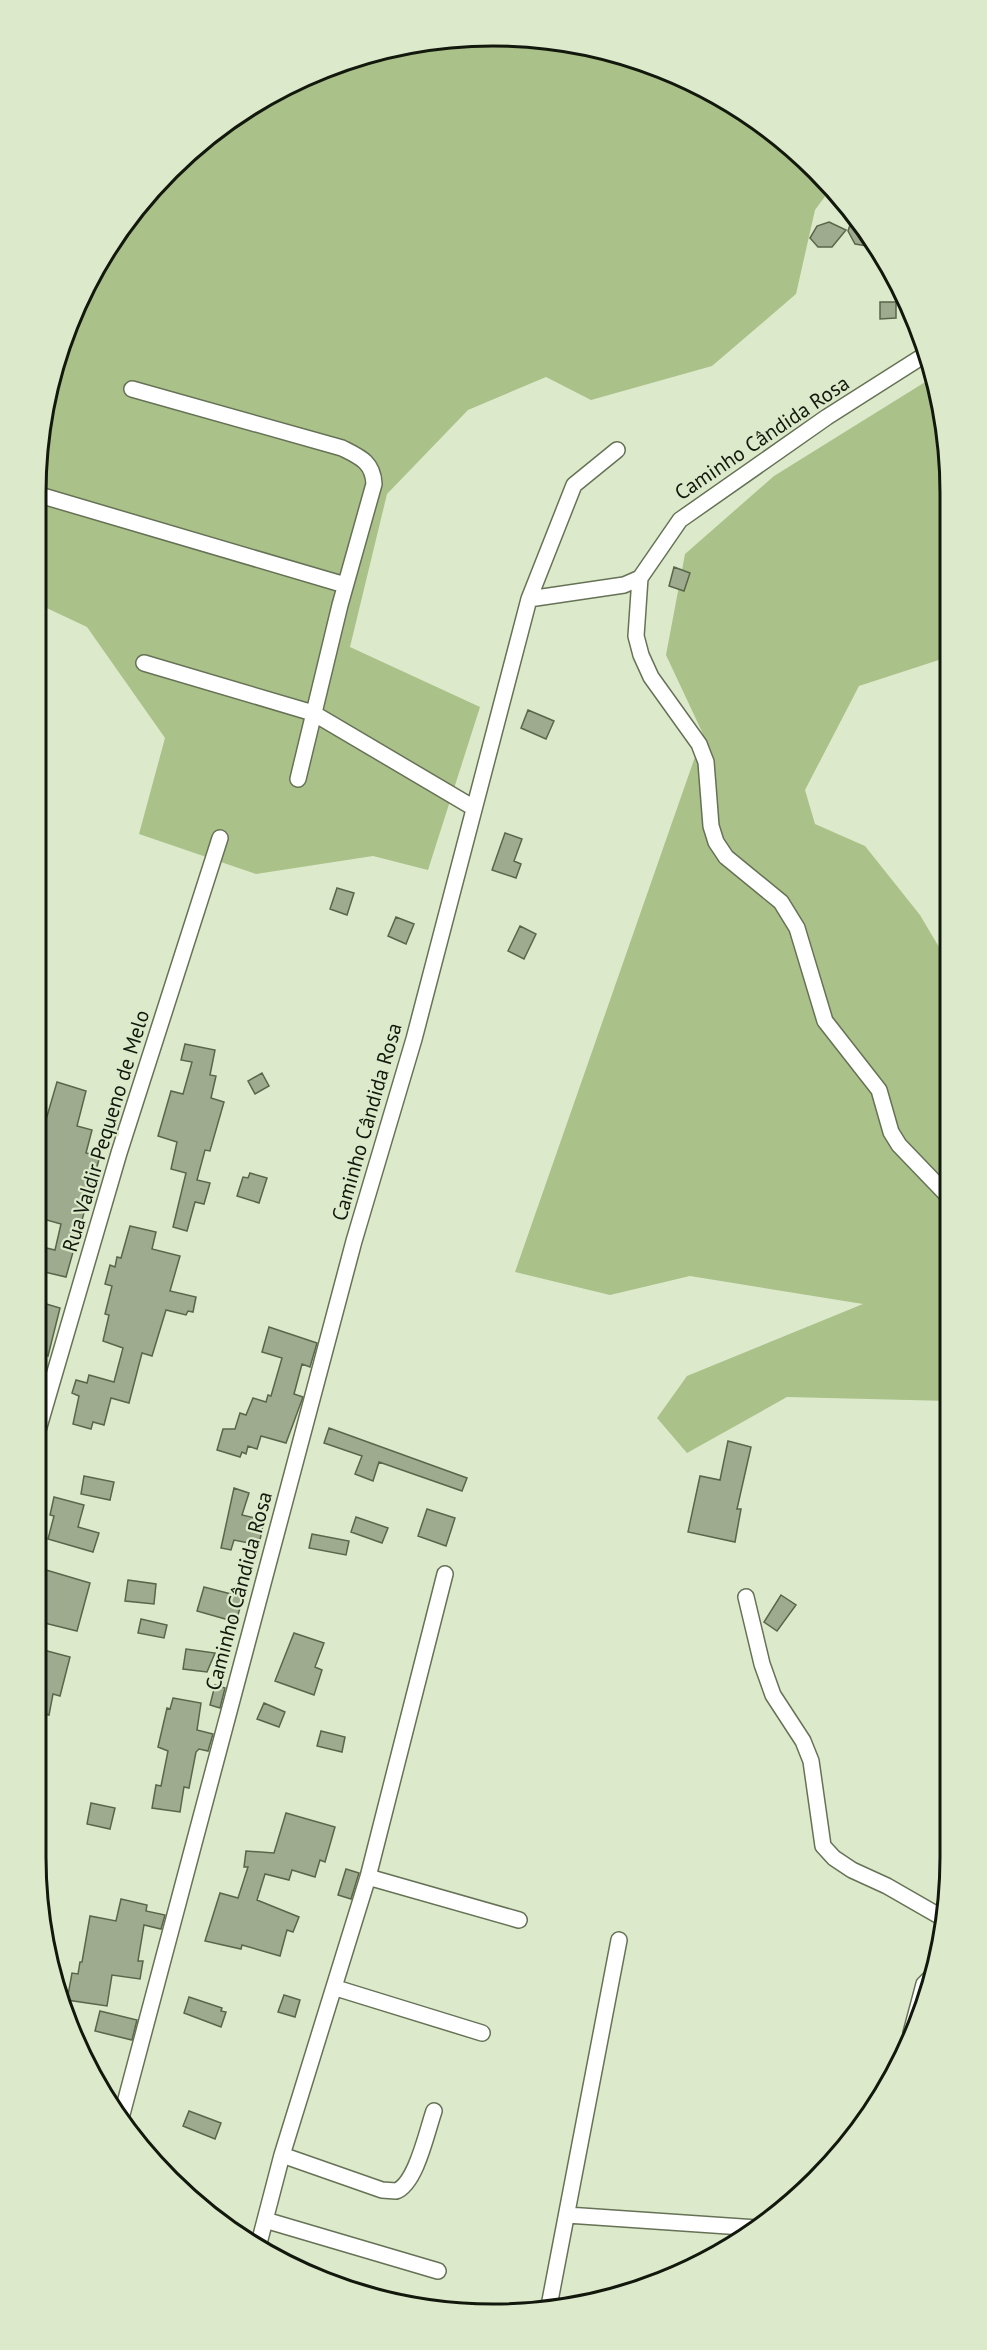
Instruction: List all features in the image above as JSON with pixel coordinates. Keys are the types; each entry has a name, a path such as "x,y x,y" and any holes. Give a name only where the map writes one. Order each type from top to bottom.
{"street":[{"name":"Caminho Cândida Rosa","path":"640,578 681,520 827,417 919,358"},
{"path":"132,389 342,448 365,459 374,471 374,484 345,585 298,779"},
{"name":"Caminho Cândida Rosa","path":"124,2108 351,1252 414,1039 529,599 574,485 617,450"},
{"path":"46,497 345,585"},
{"path":"529,599 624,585 640,578 636,636 641,656 651,677 699,744 706,762 711,826 716,842 726,857 790,913 797,928 825,1021 879,1090 891,1132 899,1145 940,1188"},
{"path":"144,663 314,713 474,808"},
{"name":"Rua Valdir Pequeno de Melo","path":"46,1403 116,1164 219,838"},
{"path":"260,2238 282,2155 336,1988 368,1877 445,1574"},
{"path":"746,1597 759,1654 773,1695 803,1741 811,1761 823,1846 834,1858 852,1870 887,1886 937,1915"},
{"path":"368,1877 519,1920"},
{"path":"550,2300 619,1940"},
{"path":"336,1988 482,2033"},
{"path":"282,2155 382,2190 396,2191 408,2182 414,2170 434,2111"},
{"path":"567,2215 743,2227"},
{"path":"265,2220 438,2271"}],"green space":[{"path":"494,46 552,50 637,70 717,106 766,139 810,177 826,195 815,210 796,294 712,366 591,400 546,377 468,410 387,494 350,647 480,707 428,870 373,856 256,874 139,834 165,738 87,627 46,608 47,464 55,406 70,350 106,270 157,199 199,157 270,106 350,70 406,55 464,47"},
{"path":"926,382 937,435 940,464 940,660 859,686 805,790 815,824 865,846 920,915 940,949 940,1401 787,1397 687,1453 657,1418 687,1376 863,1304 690,1276 610,1295 515,1272 703,734 666,655 685,554 774,476"}],"building":[{"path":"829,222 846,230 832,247 818,247 810,238 817,226"},
{"path":"850,224 865,246 855,244 848,231"},
{"path":"880,302 896,302 896,318 880,319"},
{"path":"674,567 690,573 684,591 669,586"},
{"path":"528,710 554,721 546,739 521,728"},
{"path":"505,833 522,839 514,861 521,864 516,878 492,870"},
{"path":"337,888 354,893 347,915 330,909"},
{"path":"396,917 414,924 406,944 388,936"},
{"path":"520,926 536,934 524,959 508,951"},
{"path":"185,1044 215,1050 210,1075 216,1076 211,1098 224,1102 210,1151 205,1150 197,1180 210,1183 204,1204 195,1202 187,1231 173,1227 186,1173 171,1169 177,1142 158,1136 171,1091 183,1094 192,1062 181,1060"},
{"path":"262,1073 269,1086 255,1094 248,1081"},
{"path":"57,1082 86,1091 77,1126 92,1130 86,1153 100,1156 66,1277 46,1272 46,1248 55,1250 61,1224 46,1220 46,1120"},
{"path":"250,1173 267,1178 259,1203 237,1196 243,1177 248,1178"},
{"path":"130,1226 156,1232 152,1249 180,1256 170,1291 196,1297 193,1312 188,1311 186,1315 166,1310 152,1356 142,1353 129,1403 111,1398 104,1425 93,1422 91,1429 73,1424 79,1396 72,1393 76,1380 87,1383 89,1375 114,1382 123,1348 103,1341 109,1315 105,1314 112,1286 105,1284 110,1265 115,1267 117,1257 121,1258"},
{"path":"46,1304 60,1308 48,1356 46,1355"},
{"path":"269,1327 317,1343 310,1367 302,1364 294,1394 303,1397 286,1443 261,1436 257,1449 248,1446 246,1454 242,1452 240,1457 217,1450 223,1429 235,1429 240,1413 246,1415 253,1398 266,1402 268,1395 271,1396 282,1358 262,1352"},
{"path":"329,1428 467,1478 462,1491 379,1462 373,1481 355,1474 362,1456 324,1443"},
{"path":"728,1441 751,1447 737,1509 741,1509 735,1542 688,1532 700,1476 720,1480"},
{"path":"84,1476 114,1482 110,1500 81,1494"},
{"path":"234,1488 249,1493 242,1515 264,1520 259,1545 234,1540 231,1550 221,1548"},
{"path":"54,1497 84,1505 78,1527 99,1533 93,1552 48,1539 54,1516 50,1515"},
{"path":"427,1509 455,1518 446,1546 418,1536"},
{"path":"356,1517 388,1528 382,1543 351,1532"},
{"path":"312,1534 349,1541 346,1555 309,1548"},
{"path":"46,1570 90,1583 77,1631 46,1623"},
{"path":"128,1580 156,1584 154,1604 125,1601"},
{"path":"204,1587 243,1597 236,1622 197,1611"},
{"path":"781,1595 796,1605 777,1631 764,1622"},
{"path":"141,1619 167,1625 164,1638 138,1633"},
{"path":"294,1633 324,1643 315,1667 322,1670 314,1695 275,1681"},
{"path":"186,1649 215,1653 207,1672 183,1669"},
{"path":"46,1651 70,1657 60,1696 53,1694 49,1715 46,1714"},
{"path":"215,1685 225,1688 220,1708 210,1705"},
{"path":"173,1698 201,1703 197,1730 213,1734 208,1751 199,1749 196,1752 189,1788 184,1787 180,1812 152,1808 156,1785 161,1786 168,1751 158,1747 167,1708 170,1709"},
{"path":"264,1703 285,1712 279,1727 257,1719"},
{"path":"321,1731 345,1737 342,1752 317,1746"},
{"path":"91,1803 115,1808 110,1829 87,1824"},
{"path":"286,1813 335,1827 325,1862 320,1860 315,1877 292,1870 289,1880 265,1874 257,1900 299,1917 293,1932 287,1930 280,1956 242,1945 241,1949 205,1941 220,1893 238,1898 248,1867 244,1867 246,1851 274,1853"},
{"path":"346,1869 359,1873 351,1899 338,1895"},
{"path":"121,1899 147,1905 146,1911 165,1915 161,1929 144,1925 138,1961 143,1961 140,1979 112,1975 107,2006 70,2000 68,1994 72,1973 78,1974 80,1962 82,1962 90,1916 116,1921"},
{"path":"284,1995 300,2000 295,2017 278,2012"},
{"path":"189,1997 222,2008 221,2011 226,2012 221,2027 184,2013"},
{"path":"100,2011 137,2020 132,2040 95,2031"},
{"path":"189,2111 221,2123 215,2139 183,2126"}]}
